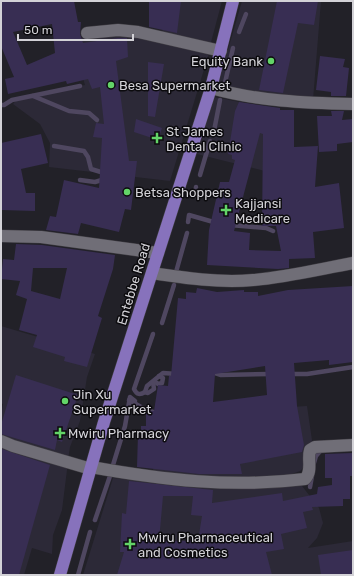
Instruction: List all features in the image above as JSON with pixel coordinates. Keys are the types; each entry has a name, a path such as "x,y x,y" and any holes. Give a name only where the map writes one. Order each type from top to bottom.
{"main road":[{"name":"Entebbe Road","path":"60,575 91,468 211,88 233,1"}],"street":[{"path":"87,33 118,30 138,32 221,51"},
{"path":"211,88 248,97 286,101 353,104"},
{"path":"1,236 41,237 158,253"},
{"path":"152,273 188,279 252,280 285,276 353,263"},
{"path":"1,441 13,446 91,468 184,481 232,484 272,483 305,479 310,472 310,450 315,447 353,445"}],"shaded area":[{"path":"151,1 222,1 210,46 162,36 164,7"},
{"path":"242,1 321,1 313,100 217,88"},
{"path":"121,32 209,53 170,181 49,167 50,143 40,124 13,104 18,98 85,85 76,55 74,39"},
{"path":"214,97 290,112 273,173 197,154"},
{"path":"1,326 95,354 87,377 80,421 70,447 68,460 1,439 1,416 3,404 1,403"},
{"path":"307,406 312,440 307,464 300,471 289,475 244,477 197,476 153,471 159,410 240,410"},
{"path":"1,443 68,462 62,510 53,535 52,554 32,548 24,575 1,575"},
{"path":"113,478 226,489 299,482 319,508 323,523 317,538 308,548 353,541 353,575 83,575"}],"building":[{"path":"74,1 78,22 81,22 80,34 83,43 127,38 128,57 116,61 129,161 137,161 131,210 125,209 119,232 81,223 78,234 46,230 50,216 56,217 64,180 99,188 102,138 93,137 96,123 104,124 100,87 92,89 88,79 67,84 66,81 8,94 5,79 14,77 1,46 1,2","holes":["52,24 55,53 27,65 13,32"]},
{"path":"149,1 181,1 177,33 149,27"},
{"path":"277,1 318,1 314,25 298,23 283,93 259,90"},
{"path":"320,56 345,59 343,67 349,68 346,96 331,96 331,92 316,90"},
{"path":"148,62 164,64 155,117 148,116"},
{"path":"239,102 280,108 280,110 294,110 294,147 318,146 315,187 339,183 344,228 313,232 315,258 289,259 289,268 278,269 207,265 209,230 220,182 229,182 235,160 232,159 232,155 228,154 235,111","holes":["260,133 263,134 262,226 276,226 281,251 249,250 250,233 234,231"]},
{"path":"331,111 344,111 342,120 353,119 353,142 337,144 337,151 319,152 317,116 332,116"},
{"path":"136,119 162,128 158,140 134,132"},
{"path":"41,134 48,163 21,169 26,193 35,193 35,211 1,210 1,143"},
{"path":"16,244 42,245 115,255 113,269 98,316 102,318 87,367 64,361 65,357 33,347 37,335 19,330 27,299 16,295 20,281 1,279 3,259 14,260","holes":["33,268 67,268 60,299 31,291"]},
{"path":"353,286 353,362 329,365 329,360 294,363 297,406 304,445 302,452 240,464 242,474 199,474 137,467 138,434 141,434 141,426 146,426 146,411 154,411 158,385 168,386 169,376 171,376 178,298 186,299 186,292 196,293 197,288 217,292 244,290 244,292 258,292 258,296 288,290","holes":["265,366 267,395 213,402 215,374"]},
{"path":"16,375 78,395 62,442 57,440 55,450 1,434 1,425"},
{"path":"2,449 50,465 19,575 1,575"},
{"path":"353,453 353,476 350,476 350,499 343,499 343,506 312,507 313,510 303,512 307,528 281,534 284,549 266,552 272,575 117,575 124,552 120,552 122,513 126,514 129,481 213,490 212,503 282,493 283,501 317,494 318,487 332,485 332,478 325,478 325,454","holes":["163,496 193,496 191,515 202,516 198,541 159,541"]},
{"path":"353,550 353,575 321,575 318,555"}],"waterway":[{"path":"239,32 246,14"},
{"path":"224,87 233,48"},
{"path":"1,105 4,105 12,100 80,86"},
{"path":"33,96 69,111 89,113 97,120"},
{"path":"214,131 220,100"},
{"path":"200,175 210,141"},
{"path":"54,146 84,151 88,157 91,169 104,173"},
{"path":"80,180 95,182 105,179"},
{"path":"195,196 196,187"},
{"path":"188,222 189,215 217,223"},
{"path":"230,225 266,228 273,231"},
{"path":"180,273 176,272 187,233"},
{"path":"162,323 174,285"},
{"path":"153,334 134,389 135,391 142,394 145,392 147,386 163,373 177,374"},
{"path":"290,374 307,374 353,367"},
{"path":"212,372 221,375 270,374"},
{"path":"154,381 158,384 162,383 163,378 159,376"},
{"path":"145,392 148,393 154,389 153,382"},
{"path":"113,465 125,426 130,397 135,401"},
{"path":"129,400 156,413"},
{"path":"314,463 316,456 322,449"},
{"path":"95,520 110,476"},
{"path":"310,487 312,476"},
{"path":"78,575 90,532"}],"place":[{"name":"Equity Bank","path":"271,61"},
{"name":"Besa Supermarket","path":"111,85"},
{"name":"St James Dental Clinic","path":"157,138"},
{"name":"Betsa Shoppers","path":"127,192"},
{"name":"Kajjansi Medicare","path":"226,210"},
{"name":"Jin Xu Supermarket","path":"65,401"},
{"name":"Mwiru Pharmacy","path":"60,433"},
{"name":"Mwiru Pharmaceutical and Cosmetics","path":"130,544"}]}
